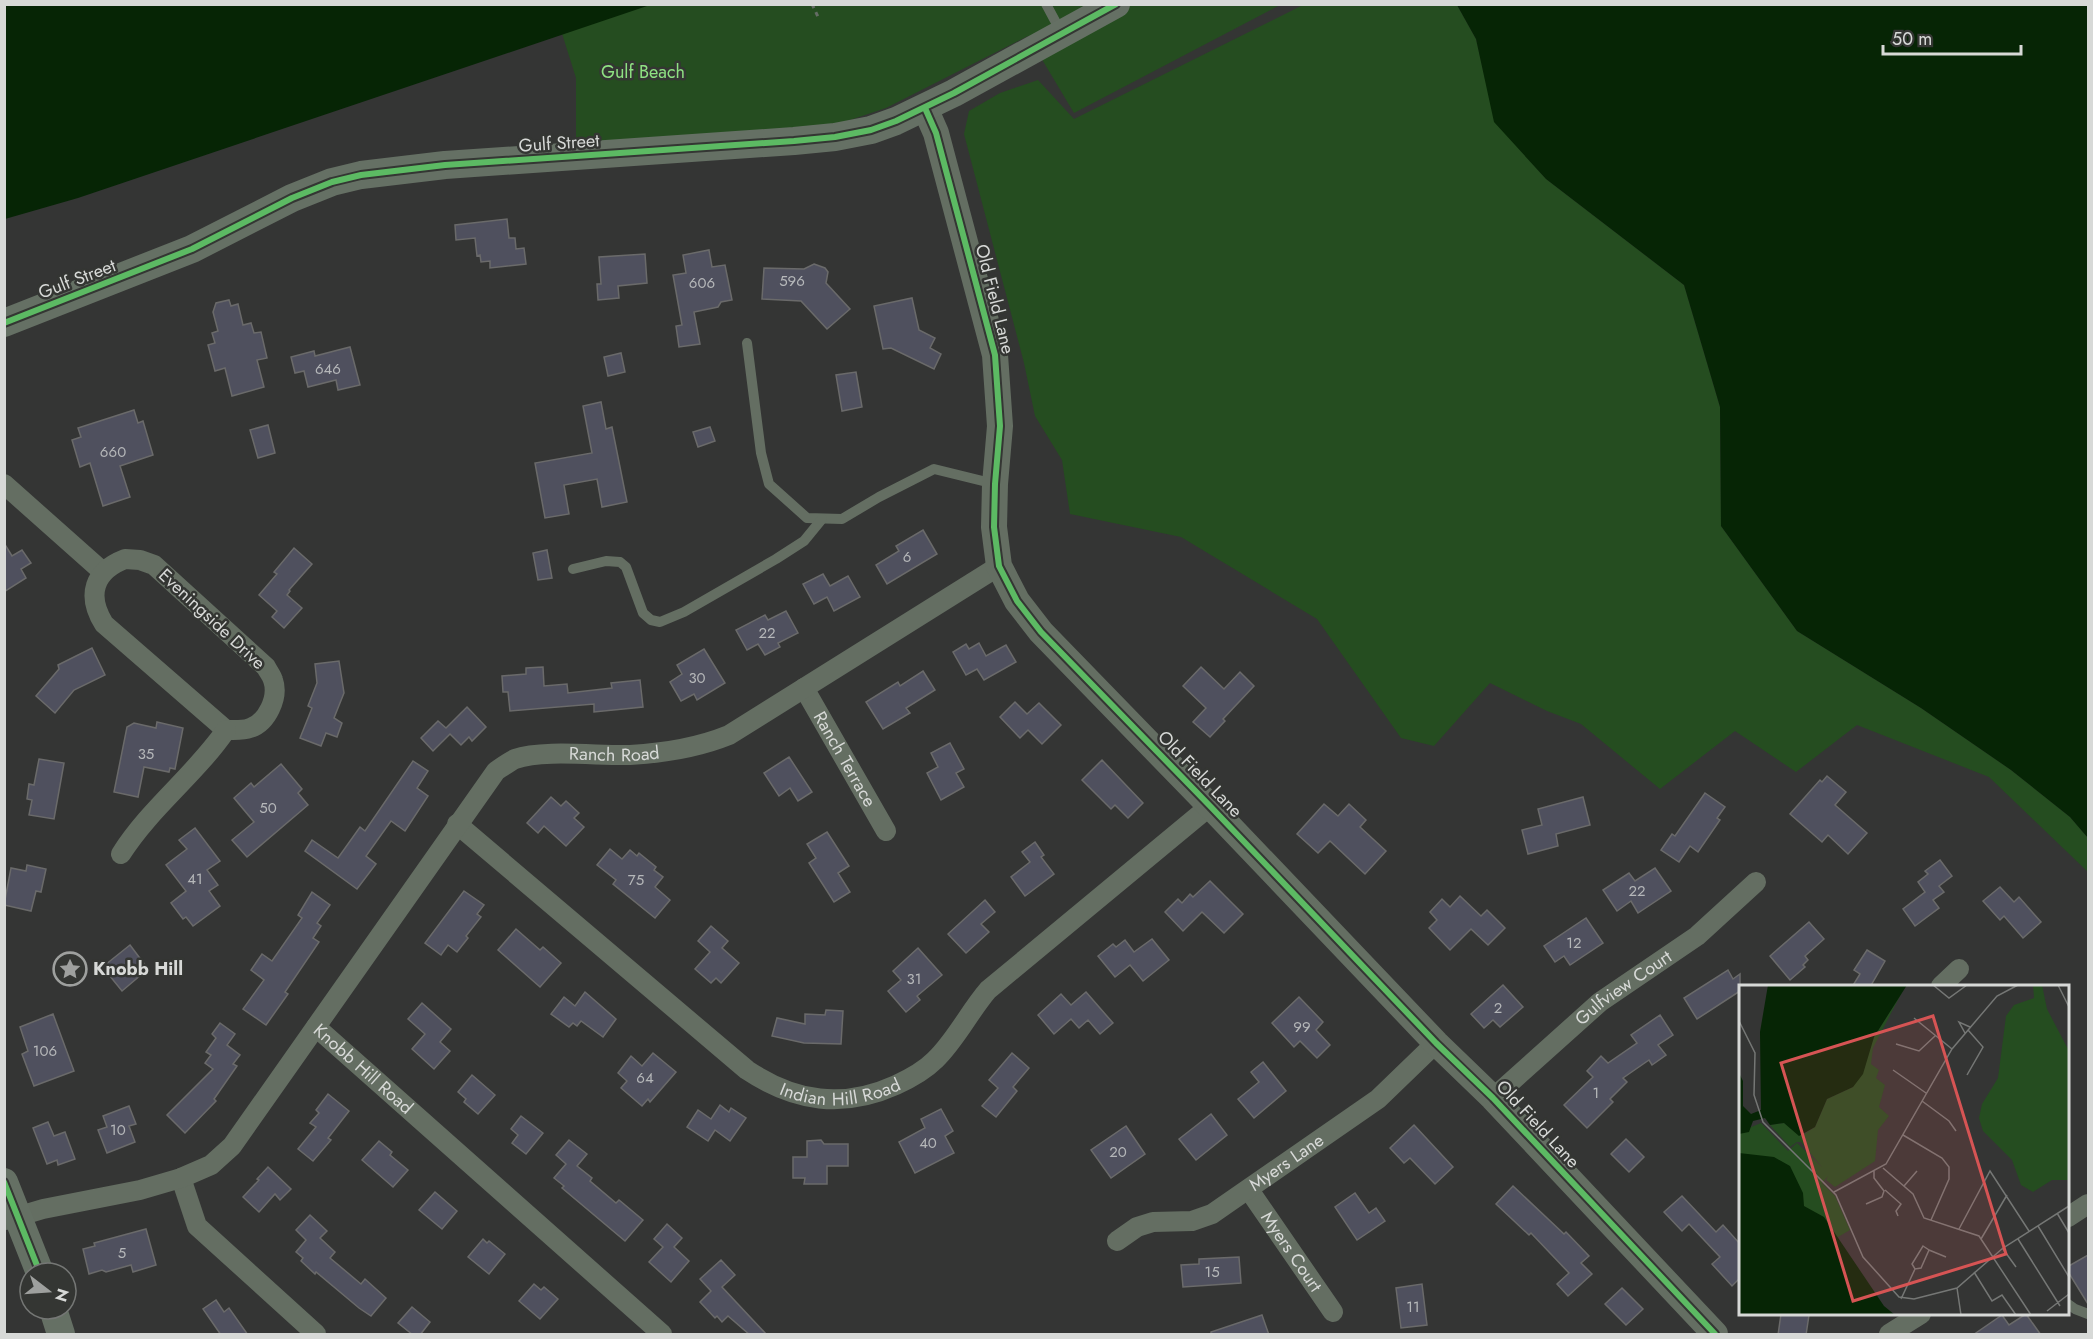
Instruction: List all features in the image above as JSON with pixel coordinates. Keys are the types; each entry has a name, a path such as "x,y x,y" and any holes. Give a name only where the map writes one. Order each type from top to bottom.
{"main road":[{"name":"Gulf Street","path":"4,323 192,249 292,198 332,182 361,175 444,165 835,137 871,130 925,108 1063,35 1116,4"},
{"path":"4,1182 12,1218 34,1261"}],"street":[{"name":"Old Field Lane","path":"925,108 936,133 995,355 1000,426 994,526 999,566 1017,601 1041,632 1436,1043 1493,1098 1715,1335"},
{"path":"4,483 103,572 96,584 93,598 96,612 104,624 226,730 210,753 143,823 121,854"},
{"name":"Eveningside Drive","path":"103,572 125,560 140,560 154,565 266,667 274,682 274,698 270,709 262,720 251,728 226,730"},
{"name":"Ranch Road","path":"316,1027 456,824 496,771 515,759 540,755 629,755 686,749 729,735 999,566"},
{"name":"Ranch Terrace","path":"804,688 886,831"},
{"name":"Indian Hill Road","path":"456,824 747,1070 786,1091 824,1100 843,1100 877,1094 906,1081 934,1061 988,990 1210,806"},
{"name":"Gulfview Court","path":"1493,1098 1600,1002 1697,936 1756,882"},
{"path":"1943,985 1959,969"},
{"name":"Knobb Hill Road","path":"12,1218 43,1209 140,1190 181,1178 211,1165 232,1146 316,1027 662,1335"},
{"name":"Myers Lane","path":"1117,1241 1137,1227 1153,1222 1192,1221 1212,1214 1378,1100 1436,1043"},
{"path":"181,1178 198,1226 316,1335"},
{"name":"Myers Court","path":"1249,1190 1334,1312"},
{"path":"2069,1216 2088,1204"},
{"path":"1889,1335 1919,1315"}],"lane":[{"path":"1046,4 1063,35"},
{"path":"747,343 761,453 769,484 807,518 842,519 934,469 995,484"},
{"path":"573,568 606,561 620,561 626,567 643,613 651,620 660,622 684,612 776,559 804,541 822,519"},
{"path":"2069,1305 2088,1314"}],"path":[{"path":"812,4 819,19"}],"green space":[{"name":"Gulf Beach","path":"553,5 1280,5 1074,113 1028,36 886,108 844,122 805,128 576,143 576,78"},
{"path":"1303,5 1457,5 1476,39 1495,122 1546,179 1684,285 1720,407 1721,526 1797,631 1921,708 2011,770 2070,817 2088,838 2088,872 1989,777 1857,725 1796,772 1735,731 1660,789 1581,724 1547,711 1490,683 1434,746 1401,738 1317,619 1181,537 1070,514 1062,460 1035,416 1024,363 964,134 969,111 1000,93 1038,80 1074,119"}],"shaded area":[{"path":"5,4 650,5 78,198 5,219"},
{"path":"1457,5 2088,5 2088,838 2070,817 2011,770 1921,708 1797,631 1721,526 1720,407 1684,285 1546,179 1494,122 1476,39"}],"building":[{"path":"507,219 509,238 515,238 516,249 524,248 526,264 490,268 490,261 481,262 480,255 477,256 475,238 456,240 455,225"},
{"path":"709,250 712,267 725,265 732,300 721,302 718,307 694,312 700,344 679,347 676,326 682,325 673,275 686,273 683,255"},
{"path":"645,254 647,283 618,286 619,298 598,300 597,284 601,284 599,257"},
{"path":"814,264 825,268 828,272 826,283 850,309 827,329 801,301 762,299 764,268 804,269"},
{"path":"912,298 919,330 935,338 930,348 941,354 934,369 891,348 883,349 874,306"},
{"path":"229,300 231,306 238,304 243,325 251,323 254,333 261,332 267,358 257,360 264,387 232,396 225,368 215,371 208,345 215,343 212,333 218,331 213,312 216,303"},
{"path":"350,347 360,385 338,390 336,380 308,387 304,371 295,373 291,357 314,351 315,356"},
{"path":"621,353 625,372 608,376 604,357"},
{"path":"856,372 862,407 842,411 836,375"},
{"path":"601,402 606,429 612,427 627,502 602,507 597,479 564,485 569,514 545,518 535,463 592,453 583,406"},
{"path":"134,410 138,423 143,421 153,455 120,466 130,497 103,506 90,463 80,467 72,440 81,437 78,428"},
{"path":"268,425 275,453 258,458 250,430"},
{"path":"710,427 715,441 698,447 693,432"},
{"path":"923,530 937,554 887,584 876,565 899,551 896,546"},
{"path":"4,543 12,556 22,550 31,563 21,569 26,578 4,592"},
{"path":"294,548 312,564 289,590 287,595 302,608 284,628 272,617 277,611 259,595 277,574 274,572"},
{"path":"547,550 552,578 538,580 533,553"},
{"path":"823,574 830,586 848,576 860,597 834,611 827,597 814,604 803,584"},
{"path":"786,611 798,633 778,643 780,647 765,655 758,644 747,650 736,630 765,615 768,620"},
{"path":"979,643 986,656 1006,645 1016,662 984,680 977,669 966,675 953,652 966,644 969,649"},
{"path":"92,648 105,675 74,690 55,713 36,696 59,669 58,665"},
{"path":"704,649 725,683 697,700 694,694 681,701 670,682 682,674 677,665"},
{"path":"339,661 344,693 334,718 342,723 337,737 326,733 321,746 300,738 312,708 308,706 317,683 315,664"},
{"path":"543,667 544,686 567,684 568,693 612,688 611,683 640,680 643,707 594,712 594,704 510,711 508,692 503,692 502,676 526,674 526,668"},
{"path":"1201,667 1224,689 1240,672 1254,686 1223,719 1225,721 1210,737 1193,722 1206,708 1183,686"},
{"path":"923,671 935,690 906,708 910,713 883,729 866,702 898,682 900,686"},
{"path":"1015,702 1027,714 1039,703 1061,725 1042,744 1028,730 1020,738 1000,717"},
{"path":"467,707 486,727 472,741 469,737 461,745 450,734 433,751 421,738 438,721 446,728"},
{"path":"157,722 183,728 175,769 170,768 169,772 144,767 138,797 114,792 127,727 134,723 156,728"},
{"path":"950,743 964,769 956,773 964,787 941,800 927,773 938,767 931,753"},
{"path":"789,757 812,792 798,801 790,788 779,796 764,773"},
{"path":"39,759 64,763 54,819 29,815 32,800 27,799 29,784 34,785"},
{"path":"1102,760 1143,803 1128,818 1115,805 1111,809 1082,780"},
{"path":"413,761 428,771 417,788 428,796 405,831 391,821 366,856 376,864 357,889 305,851 312,840 338,858 360,827 365,831"},
{"path":"281,764 302,789 298,793 308,805 247,857 232,840 254,822 234,798 251,783 254,787"},
{"path":"1827,776 1846,792 1835,805 1867,833 1848,854 1828,835 1822,842 1790,814 1820,780 1822,782"},
{"path":"1705,793 1725,807 1717,818 1720,820 1698,852 1690,846 1679,862 1661,850 1672,834 1675,836"},
{"path":"551,797 561,806 566,801 579,813 574,818 584,827 566,846 544,826 538,833 527,823"},
{"path":"1583,797 1590,825 1556,834 1558,846 1528,854 1522,830 1542,825 1538,809"},
{"path":"1324,804 1338,816 1349,804 1366,820 1360,827 1386,851 1365,874 1330,841 1318,853 1297,834"},
{"path":"195,828 220,861 207,870 218,885 209,891 220,906 193,926 186,917 183,919 171,903 186,891 166,865 187,849 179,840"},
{"path":"827,832 849,866 838,873 850,892 834,902 809,863 816,858 807,844"},
{"path":"1035,842 1044,855 1041,857 1054,874 1025,896 1011,877 1030,862 1022,852"},
{"path":"610,849 622,859 630,850 637,856 639,853 656,867 654,870 663,877 655,887 670,900 655,918 613,884 616,880 597,865"},
{"path":"1940,860 1952,876 1939,886 1944,892 1933,900 1939,908 1915,926 1903,909 1925,892 1918,882 1928,874 1925,871"},
{"path":"27,865 46,869 41,892 36,891 31,911 4,905 11,868 26,871"},
{"path":"1655,868 1671,891 1638,913 1631,901 1617,911 1603,890 1629,873 1635,881"},
{"path":"1210,881 1243,914 1224,933 1202,912 1183,931 1165,912 1178,899 1182,903 1190,894 1193,897"},
{"path":"2000,887 2014,902 2019,897 2041,922 2023,938 2004,916 2000,920 1983,901"},
{"path":"464,891 484,905 477,914 481,917 457,952 448,945 441,955 425,943"},
{"path":"312,892 330,905 317,923 321,926 313,938 319,942 285,992 288,994 266,1025 243,1009 264,980 251,970 262,954 272,961 302,918 298,915"},
{"path":"1460,896 1481,916 1487,910 1505,928 1488,945 1471,929 1450,950 1429,928 1437,920 1430,912 1442,899 1450,907"},
{"path":"985,900 995,912 981,924 989,932 966,953 948,934"},
{"path":"1586,918 1603,943 1570,965 1564,956 1555,962 1544,946"},
{"path":"1809,922 1824,939 1805,956 1808,960 1803,965 1805,967 1790,980 1770,956"},
{"path":"711,926 728,941 722,948 739,963 721,983 716,978 711,983 695,969 710,952 698,941"},
{"path":"516,929 540,950 543,947 561,963 540,987 498,950"},
{"path":"1152,939 1169,960 1143,981 1130,965 1115,977 1098,956 1113,944 1116,947 1125,940 1134,952"},
{"path":"130,945 148,969 122,991 109,975 112,973 105,965"},
{"path":"918,948 942,975 917,996 920,1000 906,1012 888,991 901,980 893,971"},
{"path":"1867,950 1885,961 1871,985 1853,985 1860,974 1854,970"},
{"path":"1728,970 1733,979 1740,974 1739,992 1697,1019 1684,998"},
{"path":"1503,985 1523,1007 1500,1027 1493,1020 1484,1028 1471,1014"},
{"path":"585,992 616,1019 603,1037 581,1021 577,1026 573,1023 569,1027 551,1014 564,997 575,1006"},
{"path":"1086,992 1113,1023 1100,1034 1088,1020 1079,1028 1071,1019 1054,1034 1038,1015 1061,994 1071,1005"},
{"path":"1299,997 1323,1022 1316,1030 1330,1045 1317,1058 1300,1041 1294,1047 1272,1023"},
{"path":"422,1003 451,1029 440,1042 450,1051 434,1069 412,1049 425,1034 408,1019"},
{"path":"826,1010 843,1011 841,1044 804,1043 772,1036 777,1018 805,1024 805,1014 825,1015"},
{"path":"53,1014 74,1071 34,1086 22,1054 28,1051 20,1027"},
{"path":"1660,1015 1673,1035 1658,1045 1666,1055 1652,1065 1649,1060 1623,1078 1627,1082 1610,1099 1613,1102 1587,1128 1564,1105 1593,1077 1587,1071 1601,1056 1608,1063 1637,1043 1631,1035"},
{"path":"220,1023 235,1034 227,1045 240,1055 233,1064 237,1066 214,1099 216,1101 185,1133 167,1115 213,1069 205,1063 211,1055 206,1052 216,1038 212,1034"},
{"path":"653,1053 676,1072 650,1102 648,1099 642,1106 621,1088 627,1081 618,1073 631,1056 642,1066"},
{"path":"1012,1053 1029,1068 1013,1087 1017,1091 996,1117 982,1106 998,1088 989,1080"},
{"path":"1263,1062 1286,1091 1254,1118 1238,1099 1259,1082 1251,1072"},
{"path":"472,1075 495,1095 478,1114 464,1102 466,1099 458,1092"},
{"path":"328,1094 349,1111 328,1138 331,1140 313,1161 298,1149 316,1127 310,1123 319,1113 316,1110"},
{"path":"720,1105 729,1112 731,1108 746,1118 730,1141 715,1130 708,1141 687,1127 698,1110 711,1119"},
{"path":"129,1106 136,1124 129,1126 135,1142 107,1153 98,1130 107,1127 103,1116"},
{"path":"941,1109 953,1131 945,1136 954,1153 915,1173 899,1142 925,1128 921,1119"},
{"path":"1211,1114 1227,1135 1196,1160 1179,1139"},
{"path":"521,1116 543,1133 526,1154 512,1143 518,1135 511,1129"},
{"path":"48,1122 54,1136 65,1132 75,1159 58,1165 57,1160 47,1164 33,1128"},
{"path":"1414,1125 1453,1167 1435,1184 1410,1158 1404,1163 1390,1148"},
{"path":"1126,1126 1145,1154 1111,1178 1091,1150"},
{"path":"1626,1139 1644,1157 1629,1172 1611,1154"},
{"path":"569,1140 587,1154 577,1166 592,1178 590,1181 616,1203 619,1200 643,1220 625,1241 562,1188 564,1186 554,1178 566,1164 556,1155"},
{"path":"821,1140 824,1144 848,1144 848,1166 827,1166 827,1184 804,1184 805,1178 793,1178 793,1157 807,1157 807,1141"},
{"path":"379,1141 392,1152 390,1155 408,1170 393,1187 362,1160"},
{"path":"268,1167 291,1189 280,1200 275,1194 259,1212 243,1197"},
{"path":"1513,1186 1564,1234 1566,1232 1589,1256 1581,1263 1592,1274 1568,1296 1557,1284 1569,1273 1531,1233 1529,1235 1496,1204"},
{"path":"435,1192 457,1211 442,1229 419,1210"},
{"path":"1355,1193 1369,1213 1376,1208 1385,1221 1357,1240 1335,1207"},
{"path":"1682,1196 1716,1232 1723,1225 1739,1243 1739,1279 1732,1286 1712,1264 1720,1257 1689,1224 1682,1231 1664,1212"},
{"path":"310,1215 327,1231 320,1238 335,1252 330,1258 361,1284 365,1279 386,1298 371,1316 301,1261 303,1258 296,1252 306,1240 296,1230"},
{"path":"667,1224 682,1238 674,1247 689,1261 671,1282 649,1262 663,1247 654,1239"},
{"path":"146,1229 156,1265 133,1272 131,1265 89,1274 83,1249 95,1246 94,1243"},
{"path":"483,1239 505,1254 489,1274 468,1257"},
{"path":"2088,1255 2088,1304 2069,1273 2069,1266"},
{"path":"1239,1257 1241,1283 1183,1287 1181,1265 1199,1264 1199,1259"},
{"path":"721,1260 735,1275 722,1287 767,1335 750,1335 728,1316 722,1322 700,1302 711,1291 700,1279"},
{"path":"534,1284 541,1290 544,1287 558,1299 540,1319 519,1301"},
{"path":"1422,1284 1427,1325 1401,1328 1396,1288"},
{"path":"1622,1288 1643,1309 1626,1325 1605,1304"},
{"path":"216,1300 224,1312 229,1308 248,1335 221,1335 203,1309"},
{"path":"412,1307 430,1322 420,1335 413,1335 398,1323"},
{"path":"1262,1315 1269,1335 1211,1335 1211,1332"},
{"path":"1781,1315 1809,1315 1806,1335 1778,1335"},
{"path":"2002,1315 2009,1325 2027,1315 2041,1335 1973,1335"}],"cycle path":[{"path":"4,323 192,249 292,198 332,182 361,175 445,165 794,141 835,137 871,130 896,121 954,93 1116,4"},
{"path":"925,108 936,133 995,355 1000,426 994,527 999,566 1017,601 1041,632 1436,1043 1493,1098 1715,1334"},
{"path":"4,1182 35,1261"}],"place":[{"name":"Knobb Hill","path":"70,969"}]}
